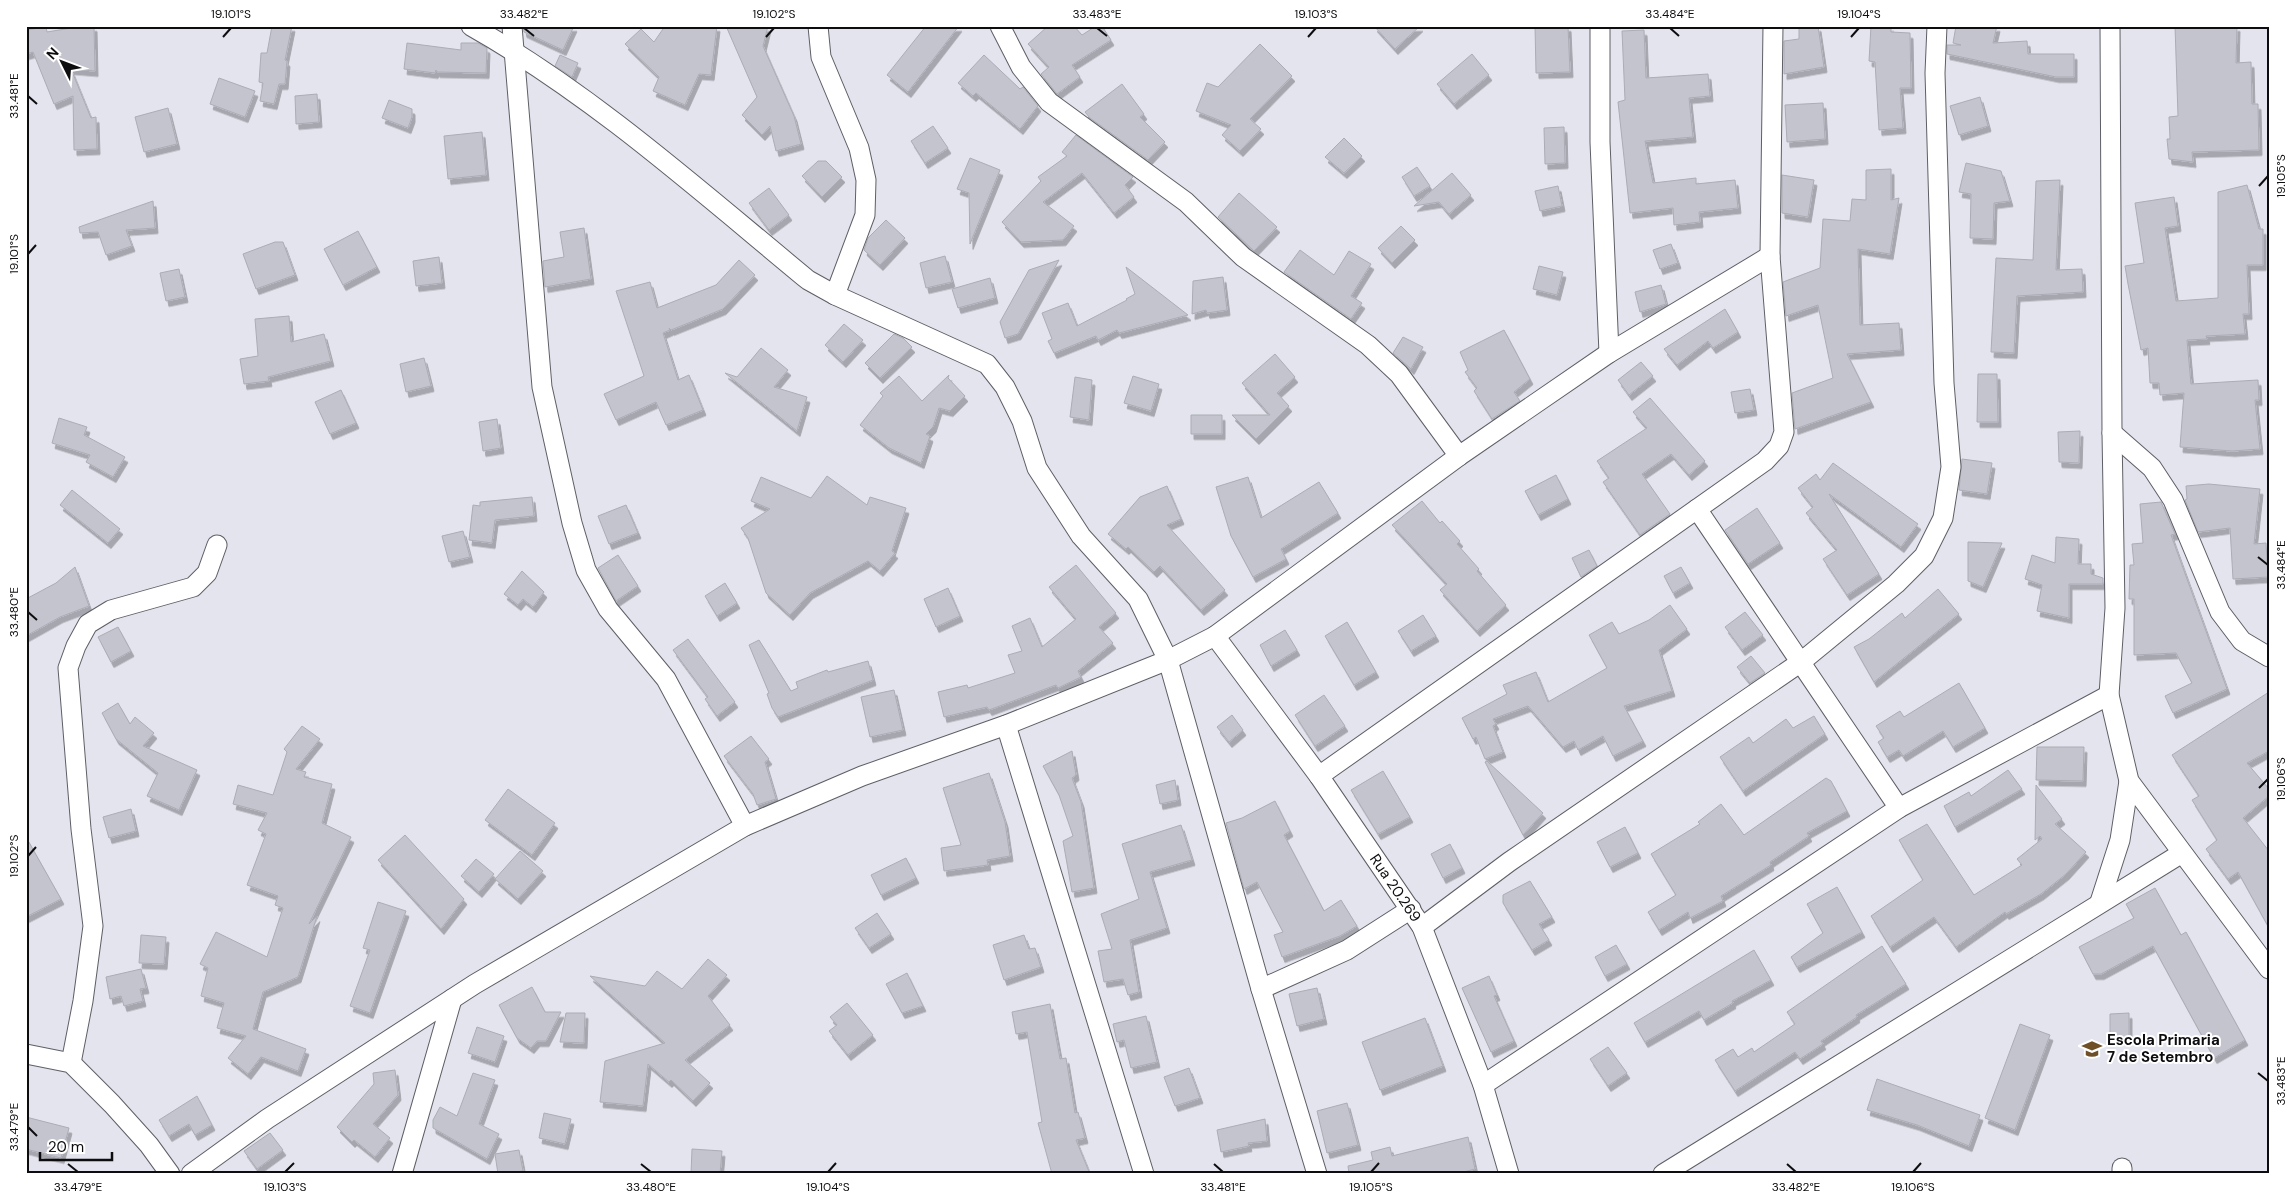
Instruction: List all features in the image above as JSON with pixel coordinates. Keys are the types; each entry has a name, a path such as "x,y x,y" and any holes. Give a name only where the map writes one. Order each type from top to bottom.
{"street":[{"path":"471,26 513,50 633,137 808,280 835,295 987,364 1005,387 1022,421 1037,468 1081,536 1138,599 1168,660 1261,989 1317,1174"},
{"path":"512,26 542,386 572,523 586,570 608,609 666,679 744,826"},
{"path":"818,26 821,57 859,148 866,180 865,215 835,295"},
{"path":"1000,26 1021,67 1049,102 1186,202 1243,257 1368,345 1399,374 1458,456"},
{"path":"1600,26 1600,142 1609,353"},
{"path":"1319,776 1765,461 1779,446 1784,432 1770,256 1773,26"},
{"path":"1422,927 1509,862 1801,662 1896,584 1924,556 1943,518 1951,467 1944,373 1935,74 1936,26"},
{"path":"2100,902 2120,840 2129,781 2108,695 2115,608 2110,26"},
{"path":"190,1174 267,1119 452,999 744,826 862,776 1006,725 1168,660 1215,636 1458,456 1609,353 1770,256"},
{"path":"2112,433 2152,468 2173,500 2220,612 2242,641 2269,657"},
{"path":"1697,509 1899,808"},
{"path":"71,1063 83,1001 93,926 81,830 68,668 76,646 88,624 110,610 194,587 207,573 217,544"},
{"name":"Rua 20.269","path":"1215,636 1319,776 1422,927 1483,1085 1509,1174"},
{"path":"1483,1085 1899,808 2108,695"},
{"path":"1006,725 1144,1174"},
{"path":"2129,781 2269,969"},
{"path":"1663,1174 2182,853"},
{"path":"1261,989 1346,950 1411,909"},
{"path":"402,1174 452,999"},
{"path":"26,1054 71,1063 143,1138 170,1174"}],"building":[{"path":"94,26 95,71 71,69 91,118 96,117 97,149 74,150 73,96 54,104 33,52 26,54 26,30 46,27 47,32"},
{"path":"272,26 292,26 285,60 287,61 285,84 279,84 274,104 260,101 263,83 259,82 261,53 267,53"},
{"path":"523,26 574,26 563,50 524,32"},
{"path":"665,26 717,26 711,75 699,74 685,105 653,91 659,77 625,44 641,29 654,42"},
{"path":"726,26 768,26 763,46 794,116 801,144 776,151 770,126 762,135 742,115 757,97"},
{"path":"926,26 959,26 908,92 887,75"},
{"path":"1048,26 1074,26 1082,35 1096,26 1102,26 1111,40 1072,65 1080,77 1057,94 1041,74 1049,67 1028,44"},
{"path":"1374,26 1420,26 1395,49"},
{"path":"1535,26 1568,26 1570,72 1536,73"},
{"path":"1799,26 1818,26 1824,67 1784,74 1784,41 1799,39"},
{"path":"1871,26 1891,26 1891,32 1910,33 1911,88 1900,88 1903,128 1879,130 1875,62 1869,61"},
{"path":"1956,26 1997,26 1993,43 2027,41 2028,54 2074,54 2074,77 2056,77 1947,54 1947,45 1961,45 1953,43"},
{"path":"2175,26 2237,26 2236,63 2251,62 2252,104 2258,104 2259,150 2192,152 2193,162 2169,159 2167,139 2170,139 2169,117 2178,116"},
{"path":"1644,30 1646,78 1708,74 1710,96 1689,98 1693,137 1645,141 1653,183 1696,178 1696,184 1735,180 1738,208 1699,212 1700,222 1674,225 1673,208 1630,213 1618,102 1625,100 1622,31"},
{"path":"407,43 461,50 461,43 478,43 487,48 486,73 437,72 436,70 435,73 404,69"},
{"path":"1260,44 1292,76 1250,119 1261,129 1240,151 1222,135 1231,125 1196,111 1207,83 1218,87"},
{"path":"1472,54 1489,75 1454,104 1437,84"},
{"path":"560,55 578,63 572,77 555,66"},
{"path":"984,55 1020,89 1023,87 1038,106 1020,129 976,93 973,96 958,83"},
{"path":"219,78 255,91 245,117 210,104"},
{"path":"1122,84 1144,114 1140,117 1165,142 1148,160 1090,118 1085,112"},
{"path":"317,94 319,122 296,124 295,96"},
{"path":"1980,97 1988,126 1959,135 1950,106"},
{"path":"389,100 412,109 412,117 408,128 382,118"},
{"path":"1823,103 1825,139 1787,142 1785,105"},
{"path":"168,108 177,144 144,152 135,117"},
{"path":"933,126 948,148 925,163 911,141"},
{"path":"1564,127 1565,163 1545,164 1544,128"},
{"path":"482,132 486,175 448,179 444,136"},
{"path":"1076,135 1133,177 1125,185 1134,197 1114,213 1082,173 1043,202 1074,226 1063,240 1021,242 1002,222 1041,181 1038,177 1067,156 1062,152"},
{"path":"1344,138 1362,156 1344,173 1325,157"},
{"path":"970,158 1000,170 970,244 969,193 957,189"},
{"path":"818,161 826,161 842,177 822,197 802,176"},
{"path":"1966,163 2001,171 2010,201 1994,203 1993,239 1970,238 1971,194 1959,192"},
{"path":"1417,167 1430,186 1414,196 1402,177"},
{"path":"1891,169 1891,200 1899,198 1890,254 1858,249 1860,325 1899,323 1901,350 1847,354 1871,402 1795,429 1792,393 1833,378 1818,305 1786,316 1783,282 1820,268 1823,219 1850,221 1852,199 1866,200 1866,170"},
{"path":"1452,173 1471,195 1449,214 1439,202 1414,206"},
{"path":"1782,175 1814,180 1808,217 1782,213"},
{"path":"2060,180 2056,270 2082,269 2083,292 2017,296 2014,353 1991,352 1996,258 2033,260 2036,181"},
{"path":"2247,185 2259,229 2263,229 2263,265 2247,265 2249,314 2243,314 2245,334 2206,336 2207,339 2187,340 2191,384 2258,380 2259,400 2255,400 2260,449 2232,451 2180,447 2184,393 2160,395 2159,383 2150,383 2148,348 2141,350 2128,284 2125,266 2144,263 2135,203 2174,197 2178,226 2165,228 2176,301 2218,298 2218,192"},
{"path":"1558,186 1562,206 1540,211 1535,191"},
{"path":"769,188 789,215 769,230 749,203"},
{"path":"1239,193 1277,227 1254,251 1218,217"},
{"path":"153,201 155,228 126,230 132,246 106,255 98,232 80,233 79,227"},
{"path":"886,220 905,238 880,265 864,250 868,238"},
{"path":"1401,226 1415,240 1392,263 1378,248"},
{"path":"584,228 591,279 545,287 543,261 564,257 560,232"},
{"path":"358,231 377,267 343,285 324,249"},
{"path":"275,242 283,242 295,275 256,289 243,254"},
{"path":"1671,244 1678,263 1660,269 1653,250"},
{"path":"1300,250 1334,275 1349,251 1371,264 1351,296 1362,303 1351,319 1284,272"},
{"path":"945,256 952,282 926,288 920,263"},
{"path":"439,257 442,283 416,286 413,261"},
{"path":"739,260 755,275 723,309 671,330 669,328 670,330 663,333 678,380 689,375 703,410 666,425 656,402 616,420 604,394 644,376 616,291 650,282 657,308 716,285"},
{"path":"1059,260 1018,334 1005,338 1000,322 1029,270"},
{"path":"1539,266 1563,272 1557,295 1533,289"},
{"path":"1126,267 1188,315 1119,333 1117,330 1098,340 1096,336 1054,353 1048,341 1052,339 1042,313 1068,303 1077,326 1127,300 1135,294"},
{"path":"179,269 185,297 166,301 160,273"},
{"path":"1223,277 1227,310 1207,313 1206,310 1192,314 1193,281"},
{"path":"990,278 995,298 958,308 952,289"},
{"path":"1661,285 1666,304 1640,312 1635,292"},
{"path":"1725,309 1738,332 1713,348 1708,341 1677,365 1664,349"},
{"path":"289,316 291,342 324,334 331,361 268,377 269,381 244,384 240,359 258,356 255,319"},
{"path":"844,324 863,340 843,362 825,345"},
{"path":"1504,330 1530,379 1514,392 1520,401 1492,419 1474,391 1477,388 1465,372 1468,370 1460,352"},
{"path":"894,334 903,338 912,347 880,378 865,363"},
{"path":"1403,337 1423,347 1411,369 1393,353"},
{"path":"761,348 788,370 774,387 807,397 797,431 725,373 737,377"},
{"path":"1275,354 1295,377 1277,393 1289,406 1256,439 1232,415 1270,415 1242,383"},
{"path":"424,358 431,386 406,392 400,364"},
{"path":"1641,362 1653,376 1629,395 1618,380"},
{"path":"1978,374 1997,374 1998,422 1977,422"},
{"path":"949,375 948,378 965,396 950,411 939,408 933,427 926,434 930,436 921,463 889,448 860,425 883,396 880,393 899,376 922,401"},
{"path":"1133,376 1159,384 1151,411 1124,403"},
{"path":"1075,377 1092,380 1089,420 1070,417"},
{"path":"1750,389 1754,410 1735,413 1731,392"},
{"path":"341,390 356,423 330,434 315,402"},
{"path":"1650,398 1705,461 1689,475 1671,454 1642,474 1670,514 1640,535 1603,482 1609,478 1597,461 1647,428 1633,412"},
{"path":"1191,415 1222,415 1222,434 1191,434"},
{"path":"59,418 87,427 84,435 125,457 113,477 86,462 90,455 52,443"},
{"path":"497,419 501,448 483,451 479,422"},
{"path":"2080,431 2079,463 2059,462 2058,432"},
{"path":"1962,459 1992,463 1987,494 1959,490"},
{"path":"1833,463 1918,524 1901,547 1829,494 1879,574 1847,595 1823,559 1837,550 1806,513 1813,507 1798,488 1816,474 1820,480"},
{"path":"1556,475 1568,499 1538,515 1525,491"},
{"path":"827,476 867,505 870,497 906,508 892,551 895,553 880,571 868,561 810,593 790,615 766,593 748,538 741,528 770,509 751,501 761,477 811,498"},
{"path":"1248,477 1261,518 1319,482 1338,513 1281,549 1286,559 1253,577 1231,536 1216,487"},
{"path":"2209,484 2260,489 2254,544 2266,543 2268,577 2233,579 2230,528 2198,532 2185,500 2187,499 2186,486"},
{"path":"1167,486 1181,519 1167,525 1225,590 1201,610 1160,566 1154,572 1128,547 1126,549 1108,534 1140,497"},
{"path":"72,490 120,529 108,543 60,505"},
{"path":"532,497 534,516 495,520 492,543 469,540 473,505 480,506 480,502"},
{"path":"1422,501 1440,523 1442,521 1460,541 1457,544 1506,605 1477,631 1440,590 1447,584 1392,525"},
{"path":"2161,502 2175,534 2171,535 2227,689 2173,713 2165,696 2192,683 2176,653 2134,655 2134,599 2129,599 2130,565 2134,565 2132,544 2143,543 2140,504"},
{"path":"626,505 638,533 609,544 598,516"},
{"path":"1757,508 1780,543 1748,564 1725,530"},
{"path":"463,531 470,557 449,562 442,536"},
{"path":"2056,537 2079,539 2078,564 2091,564 2091,574 2103,578 2103,584 2069,584 2069,618 2037,611 2042,585 2025,579 2032,555 2055,563"},
{"path":"1968,542 2002,543 1983,587 1968,581"},
{"path":"1589,550 1597,566 1581,577 1572,558"},
{"path":"618,555 638,586 616,601 598,568"},
{"path":"1076,565 1116,613 1099,627 1113,643 1078,671 1081,677 1058,688 1056,685 989,710 987,707 944,717 938,692 967,685 968,688 1015,673 1008,655 1022,651 1012,626 1030,618 1042,647 1076,619 1049,587"},
{"path":"75,567 89,606 60,617 26,636 26,599 56,583"},
{"path":"1681,567 1690,583 1673,593 1664,576"},
{"path":"522,571 544,592 533,607 523,599 518,605 504,594"},
{"path":"725,583 737,603 717,616 705,596"},
{"path":"948,588 960,616 936,627 924,599"},
{"path":"1938,589 1959,614 1874,682 1854,647 1869,639 1902,613 1905,618"},
{"path":"1670,605 1687,629 1659,650 1672,691 1624,706 1643,741 1613,756 1603,736 1578,750 1574,741 1563,747 1528,706 1493,719 1496,724 1493,726 1503,752 1485,759 1476,737 1473,739 1462,718 1507,694 1503,685 1536,672 1548,702 1607,668 1589,635 1612,622 1619,634 1649,620"},
{"path":"1745,612 1763,635 1742,650 1725,627"},
{"path":"1423,615 1436,636 1411,651 1398,631"},
{"path":"1347,622 1376,672 1354,685 1325,636"},
{"path":"118,627 131,651 111,662 98,637"},
{"path":"1285,630 1297,650 1271,666 1260,645"},
{"path":"688,639 735,702 717,716 705,699 708,697 673,650"},
{"path":"759,640 791,691 798,688 796,682 827,670 828,672 868,661 873,680 778,717 772,708 767,694 769,693 749,645"},
{"path":"1751,656 1765,673 1750,683 1737,667"},
{"path":"1959,683 1985,728 1953,747 1943,731 1903,756 1899,750 1887,757 1878,742 1884,738 1876,726 1900,711 1904,717"},
{"path":"894,690 903,730 870,737 861,697"},
{"path":"2269,692 2269,751 2247,763 2269,789 2269,796 2243,818 2269,851 2269,928 2238,872 2228,879 2206,849 2217,840 2192,800 2199,796 2172,755"},
{"path":"1324,695 1345,726 1315,746 1295,715"},
{"path":"118,703 130,724 135,717 154,733 143,746 197,770 179,810 147,796 158,773 116,739 102,713"},
{"path":"1232,715 1243,730 1229,742 1217,727"},
{"path":"1814,716 1825,734 1743,791 1720,757 1749,737 1753,743 1786,719 1793,728"},
{"path":"302,726 320,739 296,769 306,772 304,777 332,784 322,823 351,837 309,924 317,916 298,977 263,992 253,1029 306,1049 298,1071 261,1057 248,1074 228,1058 246,1036 217,1028 224,1003 201,996 208,968 200,964 216,932 267,957 283,908 275,905 278,896 247,885 266,834 258,830 267,813 233,804 238,785 273,795 287,752 284,749"},
{"path":"751,736 769,759 765,762 776,799 757,805 753,794 724,756"},
{"path":"2037,747 2084,747 2083,781 2036,780"},
{"path":"1072,751 1076,775 1072,778 1081,802 1094,888 1072,892 1063,841 1073,836 1059,795 1043,766"},
{"path":"1487,761 1543,813 1523,835 1485,762"},
{"path":"2008,770 2022,789 1955,827 1944,806 1969,792 1971,796"},
{"path":"1383,771 1410,817 1378,834 1351,790"},
{"path":"989,773 1005,822 1010,856 987,860 988,865 944,871 941,848 961,845 943,788"},
{"path":"1826,778 1831,781 1847,811 1807,833 1809,836 1770,862 1771,865 1721,896 1723,901 1690,918 1688,912 1659,930 1648,912 1676,895 1651,854 1700,824 1698,822 1721,804 1744,835"},
{"path":"1175,780 1178,800 1160,804 1156,785"},
{"path":"2036,785 2062,819 2055,824 2086,852 2066,874 2041,894 2006,914 2005,912 1956,947 1934,917 1890,947 1871,916 1923,880 1899,840 1927,824 1974,895 2022,865 2017,859 2042,839 2040,836 2035,840"},
{"path":"508,789 555,823 532,855 485,820"},
{"path":"1275,801 1290,831 1284,835 1324,911 1341,900 1357,926 1340,936 1282,957 1274,935 1283,932 1257,882 1244,889 1226,823 1242,818"},
{"path":"131,809 136,831 109,838 103,817"},
{"path":"1181,825 1192,860 1150,872 1167,928 1130,940 1139,992 1128,995 1123,979 1104,982 1098,951 1112,949 1101,914 1139,899 1122,844"},
{"path":"1625,827 1638,853 1610,867 1597,842"},
{"path":"405,835 464,899 441,929 378,860"},
{"path":"26,837 61,899 26,917"},
{"path":"1450,844 1462,868 1443,878 1431,854"},
{"path":"520,851 543,871 518,899 495,879"},
{"path":"906,858 916,878 881,895 871,875"},
{"path":"476,859 494,874 479,892 461,876"},
{"path":"1530,881 1552,917 1539,924 1549,940 1532,950 1503,903 1503,895"},
{"path":"1837,887 1862,932 1797,967 1791,957 1823,933 1807,904"},
{"path":"2155,888 2181,935 2186,932 2245,1040 2214,1058 2153,946 2101,974 2093,974 2079,947 2134,918 2126,904"},
{"path":"378,902 406,911 370,1013 350,1006 370,950 363,948"},
{"path":"877,913 891,934 869,948 855,928"},
{"path":"141,935 166,937 164,964 139,963"},
{"path":"1024,935 1029,949 1035,948 1041,967 1004,980 993,945"},
{"path":"1616,945 1627,964 1605,976 1595,957"},
{"path":"1882,946 1906,984 1856,1015 1857,1017 1821,1041 1823,1044 1800,1059 1795,1052 1735,1091 1715,1060 1733,1049 1738,1057 1752,1048 1754,1052 1795,1024 1787,1012"},
{"path":"1754,950 1771,980 1732,1001 1733,1003 1704,1020 1699,1011 1645,1042 1634,1023"},
{"path":"708,959 727,975 708,996 730,1025 685,1060 710,1083 693,1101 671,1080 669,1082 648,1064 643,1106 600,1102 605,1061 665,1043 590,976 645,986 657,971 682,989"},
{"path":"141,969 146,988 140,989 143,1001 124,1006 121,996 110,999 106,977"},
{"path":"907,973 923,1006 902,1013 886,984"},
{"path":"1489,976 1497,995 1494,996 1514,1041 1491,1052 1462,988"},
{"path":"532,987 545,1012 561,1012 546,1041 537,1041 531,1048 517,1038 499,1005"},
{"path":"1317,988 1324,1019 1297,1026 1289,994"},
{"path":"847,1003 873,1035 848,1055 829,1031 837,1025 830,1017"},
{"path":"1050,1004 1060,1059 1066,1058 1075,1113 1078,1112 1085,1138 1076,1140 1090,1174 1052,1174 1038,1123 1042,1122 1027,1032 1016,1034 1012,1012"},
{"path":"566,1013 585,1013 584,1043 560,1042"},
{"path":"2129,1013 2129,1038 2110,1039 2110,1014"},
{"path":"1146,1016 1157,1062 1131,1068 1124,1040 1117,1042 1113,1024"},
{"path":"1425,1018 1443,1066 1380,1090 1362,1042"},
{"path":"2020,1024 2050,1035 2015,1130 1985,1118"},
{"path":"477,1027 504,1036 495,1062 468,1053"},
{"path":"1608,1047 1627,1073 1608,1086 1590,1059"},
{"path":"1189,1068 1200,1098 1175,1106 1164,1077"},
{"path":"395,1070 398,1095 373,1124 390,1138 375,1157 354,1140 352,1142 337,1127 374,1084 373,1073"},
{"path":"473,1073 495,1080 479,1124 499,1134 487,1159 433,1128 433,1120 440,1107 457,1116"},
{"path":"1877,1079 1980,1115 1969,1146 1917,1125 1867,1110"},
{"path":"197,1096 212,1125 195,1135 189,1124 169,1136 159,1120"},
{"path":"1347,1103 1358,1145 1327,1153 1317,1111"},
{"path":"544,1113 571,1119 565,1144 539,1138"},
{"path":"26,1117 69,1128 61,1158 26,1149"},
{"path":"1265,1119 1267,1141 1248,1143 1249,1146 1221,1152 1217,1130"},
{"path":"270,1133 283,1150 257,1169 244,1151"},
{"path":"1468,1137 1475,1169 1456,1174 1349,1174 1348,1166 1373,1160 1371,1152 1390,1147 1392,1156"},
{"path":"692,1149 722,1151 720,1174 691,1174"},
{"path":"519,1150 523,1171 498,1174 495,1154"}],"place":[{"name":"Escola Primaria 7 de Setembro","path":"2092,1049"}]}
